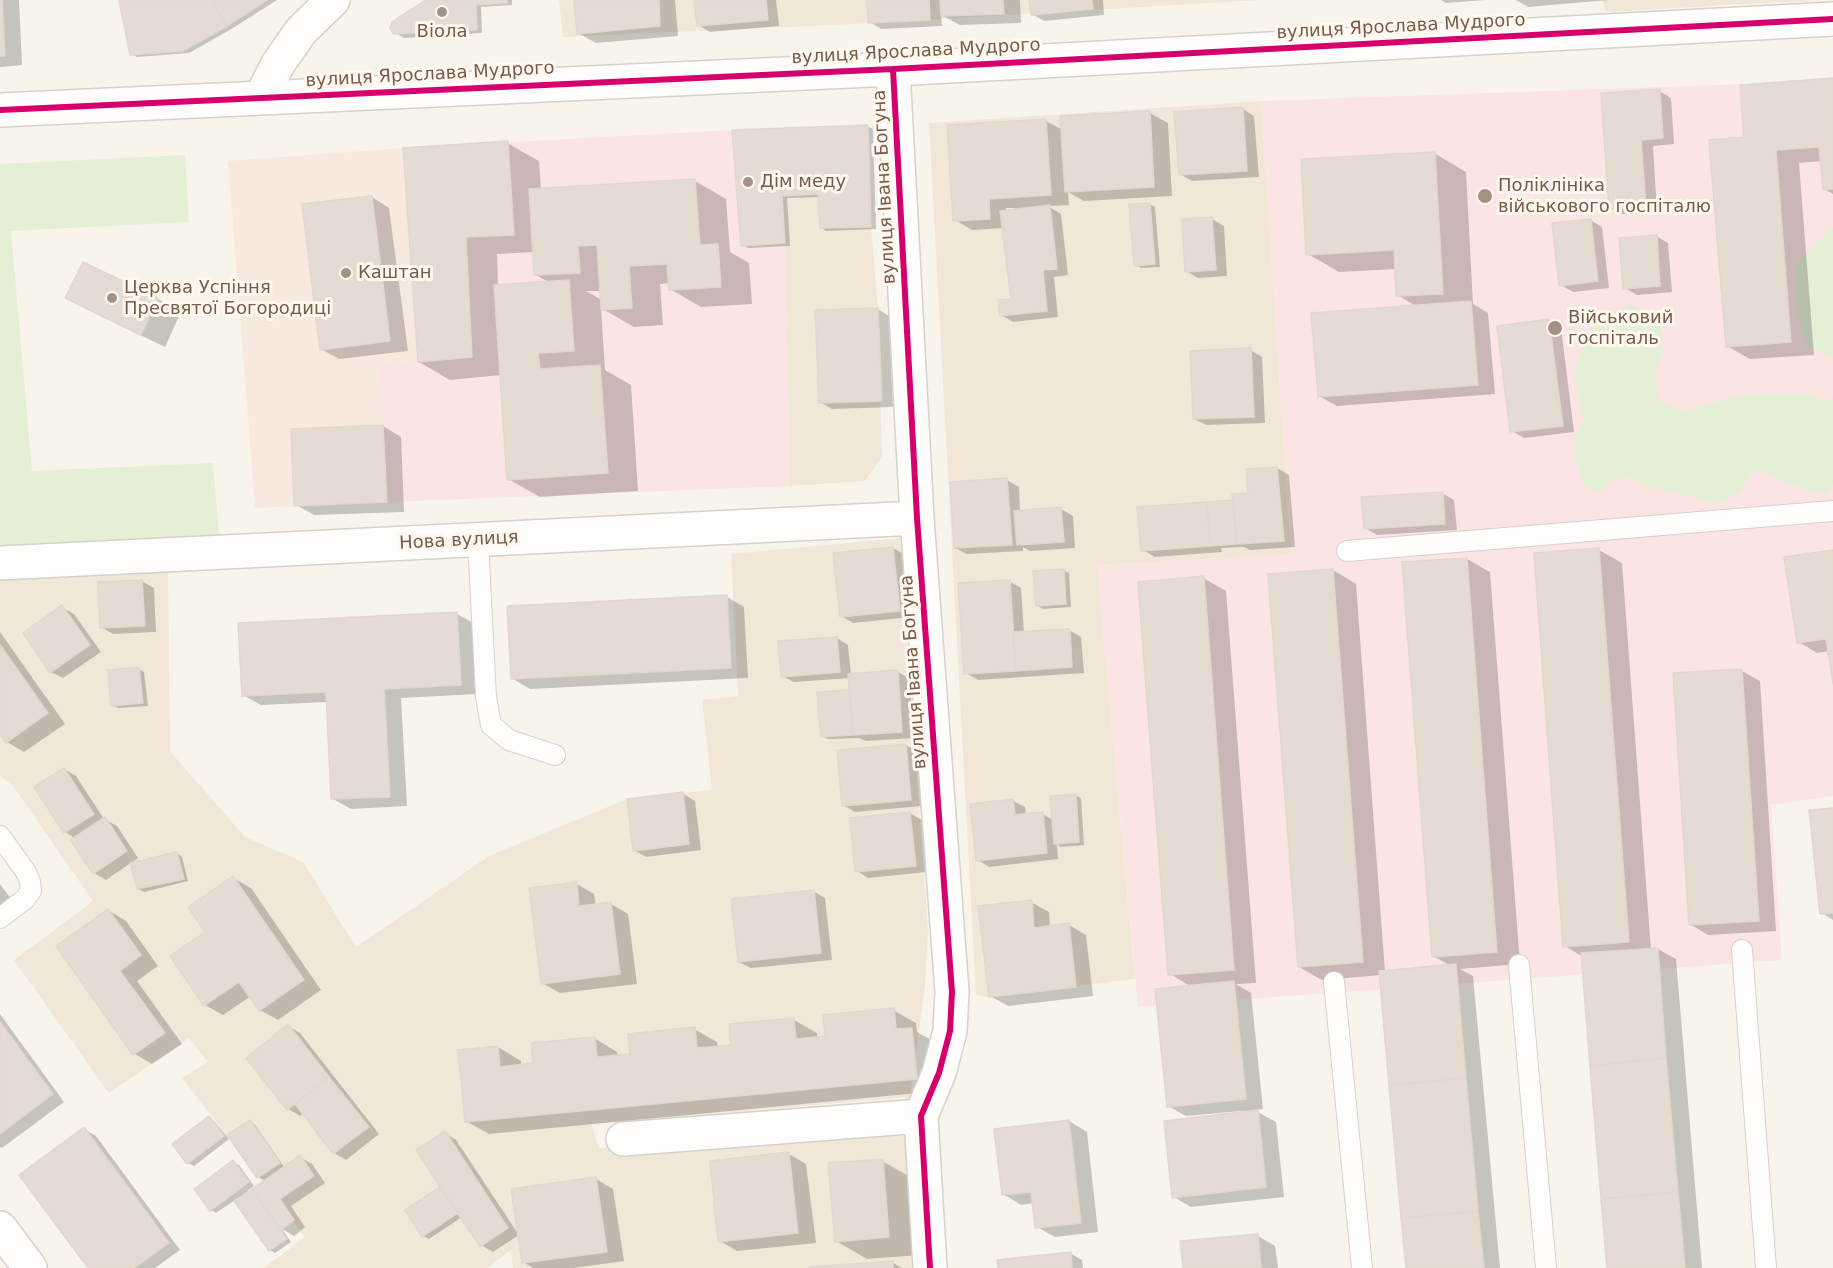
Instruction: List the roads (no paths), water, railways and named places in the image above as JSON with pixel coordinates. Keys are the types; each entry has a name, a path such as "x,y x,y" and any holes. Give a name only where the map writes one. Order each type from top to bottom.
{"street":[{"path":"261,97 278,64 301,31 333,0"},
{"name":"вулиця Ярослава Мудрого","path":"0,110 893,69 1833,19"},
{"name":"вулиця Івана Богуна","path":"893,69 917,518 952,992 950,1031 939,1073 921,1116 930,1268"},
{"name":"Нова вулиця","path":"0,563 917,518"},
{"path":"623,1139 921,1116"},
{"path":"0,1228 30,1268"}],"lane":[{"path":"1347,551 1833,511"},
{"path":"478,540 486,697 491,725 509,740 555,755"},
{"path":"0,836 26,872 31,891 25,899 0,918"},
{"path":"1742,950 1766,1268"},
{"path":"1519,965 1546,1268"},
{"path":"1334,982 1362,1268"}],"place":[{"name":"Віола","path":"442,12"},
{"name":"Дім меду","path":"748,182"},
{"name":"Поліклініка військового госпіталю","path":"1485,196"},
{"name":"Каштан","path":"346,273"},
{"name":"Церква Успіння Пресвятої Богородиці","path":"112,298"},
{"name":"Військовий госпіталь","path":"1555,328"}]}
